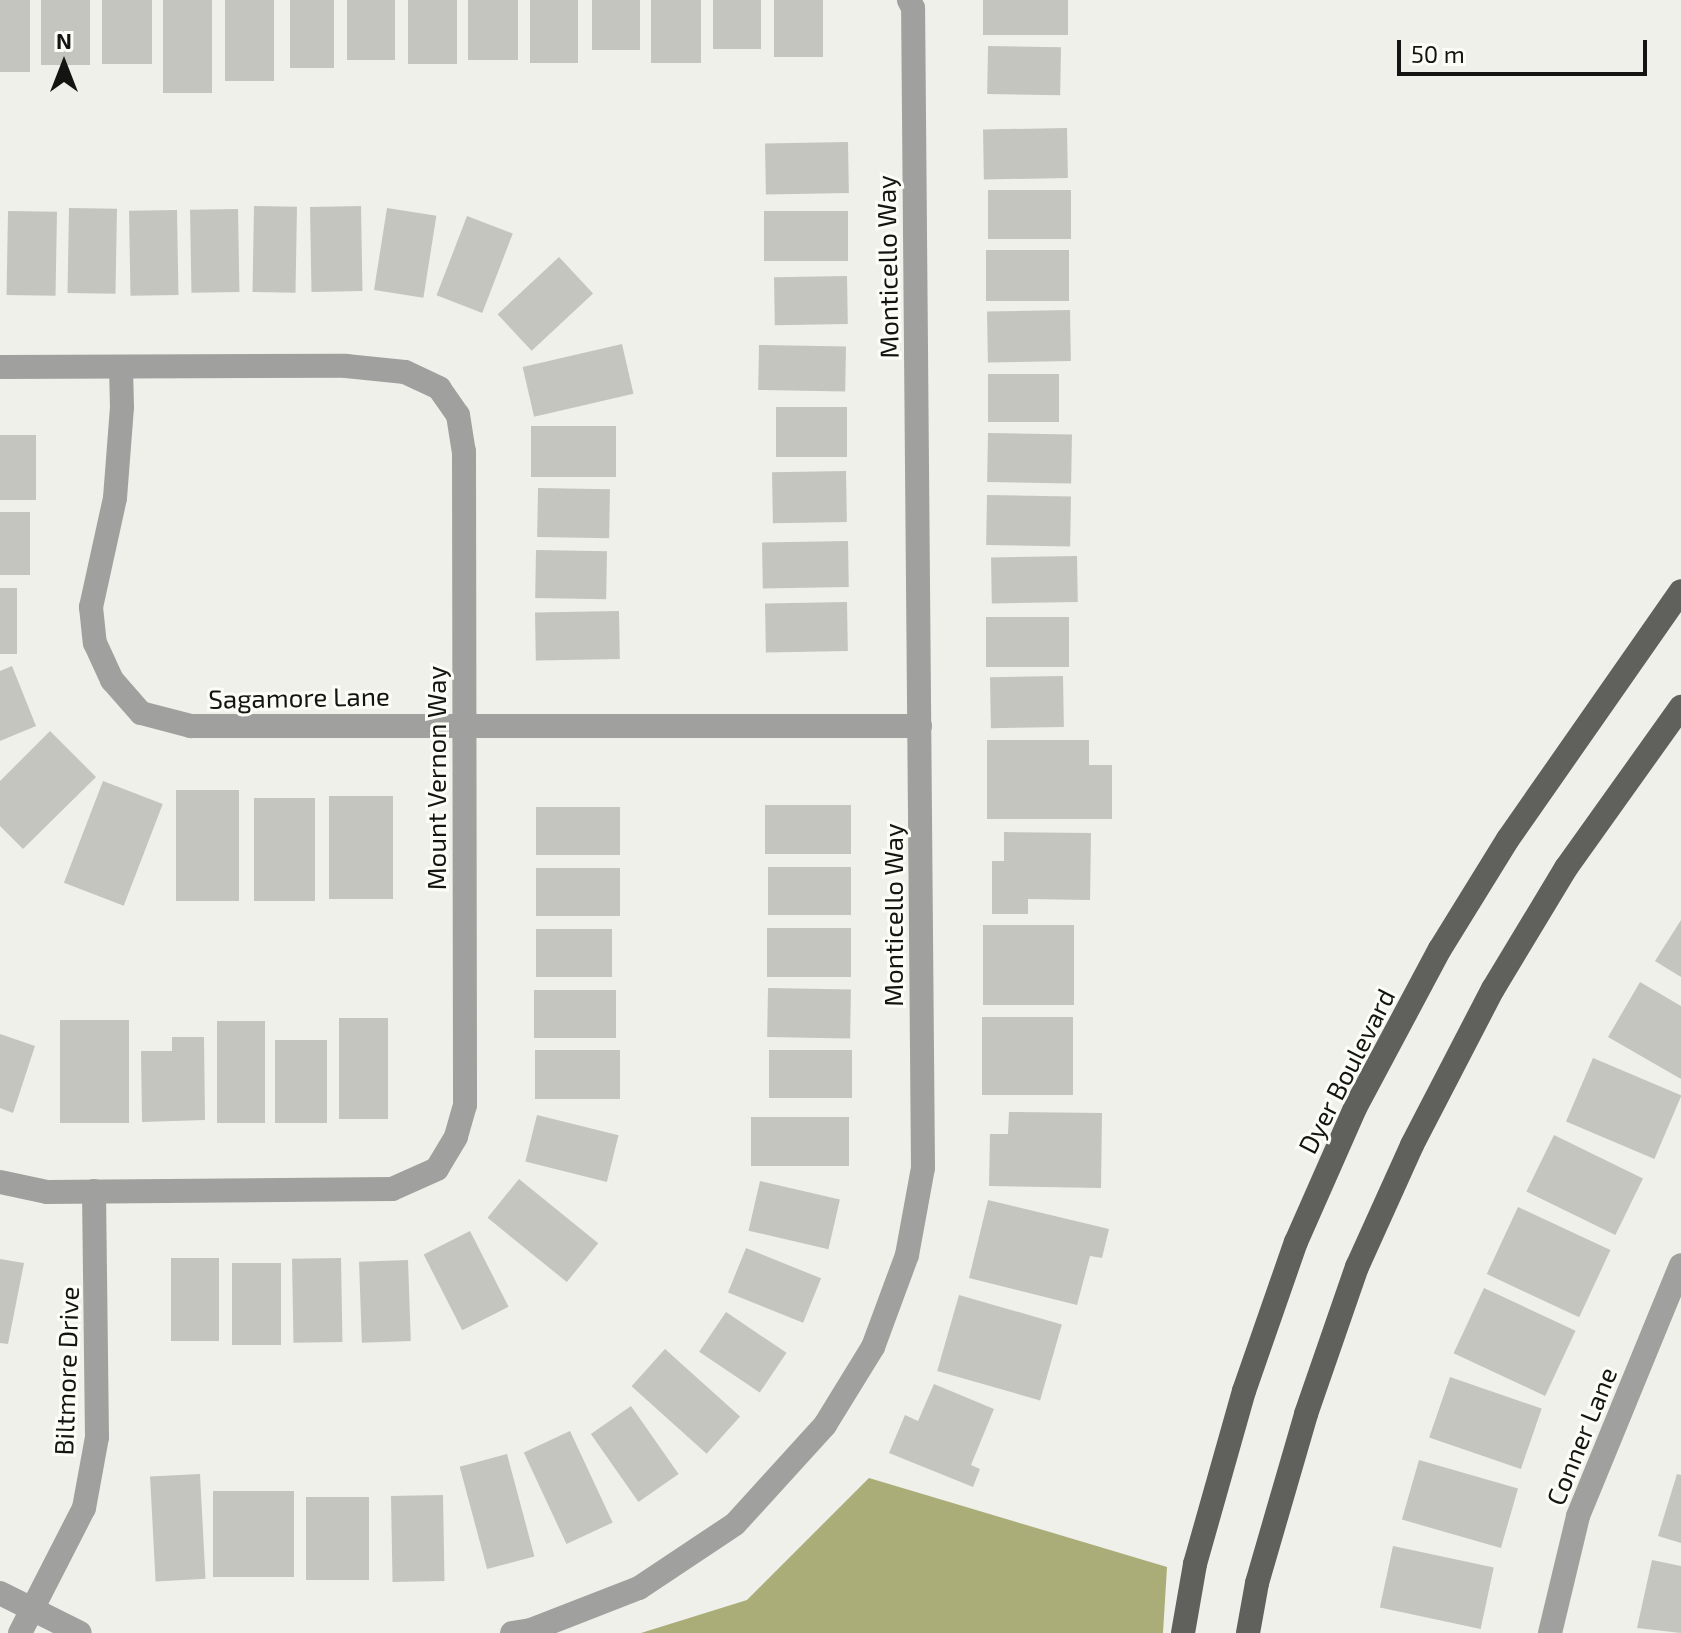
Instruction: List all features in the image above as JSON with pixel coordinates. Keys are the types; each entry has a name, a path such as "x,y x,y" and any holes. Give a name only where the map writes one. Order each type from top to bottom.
{"main road":[{"name":"Dyer Boulevard","path":"1183,1633 1195,1564 1244,1391 1296,1242 1355,1108 1440,949 1508,839 1681,591"},
{"path":"1248,1633 1257,1583 1306,1414 1357,1267 1412,1145 1493,989 1566,868 1681,707"}],"street":[{"name":"Monticello Way","path":"512,1633 531,1630 639,1588 735,1524 825,1425 873,1347 907,1255 923,1168 913,8 909,0"},
{"name":"Mount Vernon Way","path":"0,367 346,366 405,372 439,388 458,415 464,451 465,1105 456,1137 437,1169 392,1189 47,1192 0,1182"},
{"name":"Sagamore Lane","path":"121,367 122,407 115,498 91,607 95,643 112,680 141,713 191,726 920,726"},
{"name":"Biltmore Drive","path":"26,1622 84,1508 97,1437 94,1191"},
{"name":"Conner Lane","path":"1550,1633 1578,1516 1681,1265"},
{"path":"0,1593 26,1622 80,1633"}],"shaded area":[{"path":"869,1478 1167,1567 1163,1633 641,1633 747,1600"}],"building":[{"path":"0,0 30,0 30,72 0,72"},
{"path":"41,0 90,0 90,65 41,65"},
{"path":"102,0 152,0 152,64 102,64"},
{"path":"163,0 212,0 212,93 163,93"},
{"path":"225,0 274,0 274,81 225,81"},
{"path":"290,0 334,0 334,68 290,68"},
{"path":"347,0 395,0 395,60 347,60"},
{"path":"408,0 457,0 457,64 408,64"},
{"path":"468,0 518,0 518,60 468,60"},
{"path":"530,0 578,0 578,63 530,63"},
{"path":"592,0 640,0 640,50 592,50"},
{"path":"651,0 701,0 701,63 651,63"},
{"path":"713,0 761,0 761,49 713,49"},
{"path":"774,0 823,0 823,57 774,57"},
{"path":"983,0 1068,0 1068,35 983,35"},
{"path":"988,46 1061,47 1060,95 987,94"},
{"path":"1067,128 1068,178 984,179 983,129"},
{"path":"848,142 849,193 766,194 765,143"},
{"path":"988,190 1071,190 1071,239 988,239"},
{"path":"254,206 297,207 295,293 252,292"},
{"path":"361,206 362,291 311,292 310,207"},
{"path":"69,208 117,209 116,294 68,293"},
{"path":"387,208 436,216 423,298 374,290"},
{"path":"238,209 239,292 191,293 190,210"},
{"path":"177,210 178,295 130,296 129,211"},
{"path":"8,211 57,212 56,296 7,295"},
{"path":"764,211 848,211 848,261 764,261"},
{"path":"467,216 513,234 482,313 437,295"},
{"path":"986,250 1069,250 1069,301 986,301"},
{"path":"559,257 593,294 532,351 498,314"},
{"path":"847,276 848,324 775,325 774,277"},
{"path":"1070,310 1071,361 988,362 987,311"},
{"path":"622,344 633,394 534,417 523,367"},
{"path":"759,345 846,347 845,392 758,390"},
{"path":"988,374 1059,374 1059,422 988,422"},
{"path":"776,407 847,407 847,457 776,457"},
{"path":"531,426 616,426 616,477 531,477"},
{"path":"988,433 1072,434 1071,483 987,482"},
{"path":"0,435 36,435 36,500 0,500"},
{"path":"846,471 847,522 773,523 772,472"},
{"path":"538,488 610,489 609,538 537,537"},
{"path":"987,495 1071,496 1070,546 986,545"},
{"path":"0,512 30,512 30,575 0,575"},
{"path":"848,541 849,587 763,588 762,543"},
{"path":"536,550 607,551 606,599 535,598"},
{"path":"1077,556 1078,602 992,603 991,558"},
{"path":"0,588 17,588 17,654 0,654"},
{"path":"847,602 848,651 766,652 765,603"},
{"path":"619,611 620,659 536,660 535,612"},
{"path":"986,617 1069,617 1069,667 986,667"},
{"path":"12,666 36,726 0,741 0,671"},
{"path":"1063,676 1064,727 991,728 990,677"},
{"path":"50,731 96,777 23,849 0,826 0,781"},
{"path":"987,740 1089,740 1089,765 1112,765 1112,819 987,819"},
{"path":"103,781 163,804 124,906 64,883"},
{"path":"176,790 239,790 239,901 176,901"},
{"path":"329,796 393,796 393,899 329,899"},
{"path":"254,798 315,798 315,901 254,901"},
{"path":"765,805 851,805 851,854 765,854"},
{"path":"536,807 620,807 620,855 536,855"},
{"path":"1004,832 1091,833 1090,900 1028,899 1028,914 992,914 992,861 1004,861"},
{"path":"768,867 851,867 851,915 768,915"},
{"path":"536,868 620,868 620,916 536,916"},
{"path":"1681,920 1681,977 1655,961"},
{"path":"983,925 1074,925 1074,1005 983,1005"},
{"path":"767,928 851,928 851,977 767,977"},
{"path":"536,929 612,929 612,977 536,977"},
{"path":"1640,982 1681,1006 1681,1079 1608,1037"},
{"path":"768,988 851,989 850,1038 767,1037"},
{"path":"534,990 616,990 616,1038 534,1038"},
{"path":"982,1017 1073,1017 1073,1095 982,1095"},
{"path":"339,1018 388,1018 388,1119 339,1119"},
{"path":"60,1020 129,1020 129,1123 60,1123"},
{"path":"217,1021 265,1021 265,1123 217,1123"},
{"path":"0,1034 35,1046 13,1113 0,1108"},
{"path":"172,1037 204,1037 205,1120 142,1122 141,1051 172,1051"},
{"path":"275,1040 327,1040 327,1123 275,1123"},
{"path":"535,1050 620,1050 620,1099 535,1099"},
{"path":"769,1050 852,1050 852,1098 769,1098"},
{"path":"1593,1058 1681,1095 1654,1159 1566,1122"},
{"path":"1009,1112 1102,1113 1101,1188 989,1186 990,1134 1008,1134"},
{"path":"537,1115 619,1135 607,1182 525,1162"},
{"path":"751,1117 849,1117 849,1166 751,1166"},
{"path":"1554,1135 1643,1178 1615,1235 1526,1192"},
{"path":"519,1179 598,1243 567,1282 488,1218"},
{"path":"760,1181 840,1199 828,1249 749,1231"},
{"path":"988,1200 1109,1229 1102,1258 1090,1256 1077,1305 969,1278"},
{"path":"1518,1207 1610,1250 1579,1317 1487,1274"},
{"path":"470,1231 509,1307 462,1330 424,1255"},
{"path":"746,1248 821,1278 803,1323 728,1293"},
{"path":"171,1258 219,1258 219,1341 171,1341"},
{"path":"341,1258 342,1342 293,1343 292,1259"},
{"path":"0,1259 24,1263 8,1344 0,1343"},
{"path":"408,1260 411,1341 362,1343 359,1262"},
{"path":"232,1263 281,1263 281,1345 232,1345"},
{"path":"1484,1288 1576,1331 1545,1396 1454,1353"},
{"path":"959,1295 1062,1324 1040,1400 937,1371"},
{"path":"726,1312 787,1353 760,1393 699,1352"},
{"path":"665,1349 740,1417 707,1454 632,1386"},
{"path":"1450,1377 1542,1409 1521,1469 1429,1438"},
{"path":"934,1384 994,1409 971,1465 980,1469 973,1487 889,1453 905,1415 918,1421"},
{"path":"631,1406 679,1474 638,1502 591,1434"},
{"path":"570,1431 613,1523 566,1544 524,1453"},
{"path":"507,1454 534,1556 487,1569 460,1467"},
{"path":"1419,1460 1518,1488 1501,1548 1402,1520"},
{"path":"200,1474 205,1579 156,1581 150,1477"},
{"path":"1677,1474 1681,1475 1681,1543 1658,1536"},
{"path":"213,1491 294,1491 294,1577 213,1577"},
{"path":"443,1495 445,1581 393,1582 391,1496"},
{"path":"306,1497 369,1497 369,1580 306,1580"},
{"path":"1393,1546 1494,1567 1481,1629 1380,1608"},
{"path":"1652,1560 1681,1566 1681,1633 1637,1628"}]}
